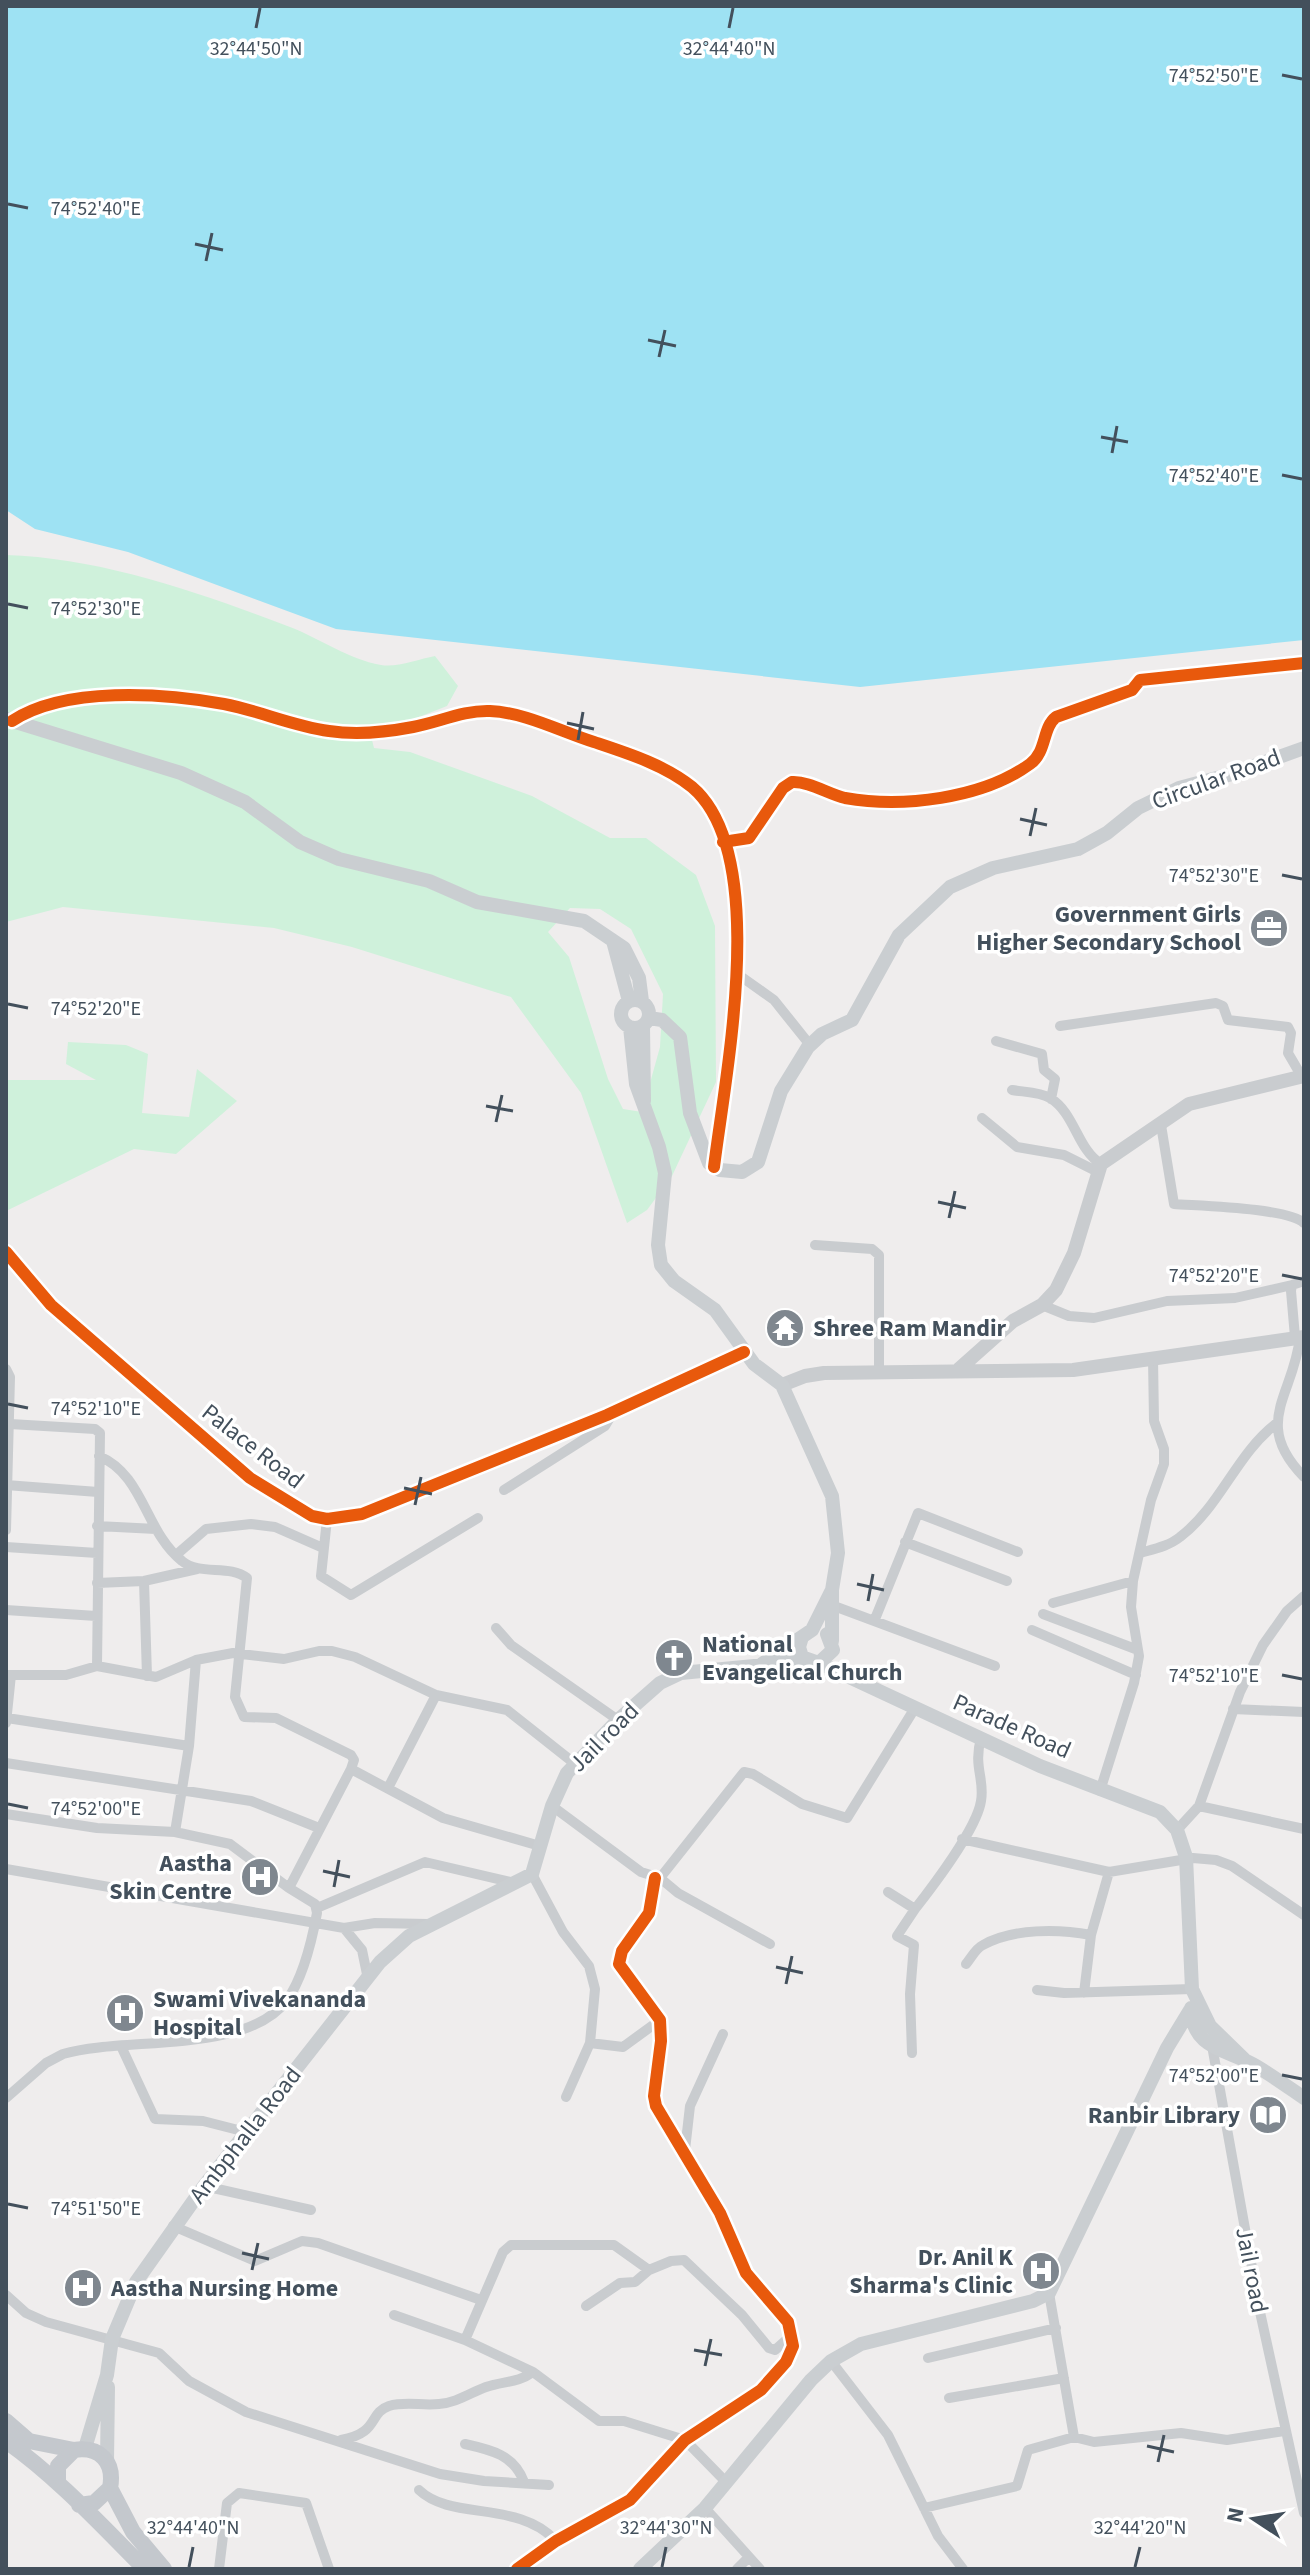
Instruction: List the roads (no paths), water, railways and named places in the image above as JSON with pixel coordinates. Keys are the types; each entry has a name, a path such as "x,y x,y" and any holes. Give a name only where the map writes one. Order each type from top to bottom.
{"main road":[{"path":"9,720 181,773 245,802 300,842 339,859 429,881 477,902 584,921 630,956 639,978 636,1001"},
{"name":"Circular Road","path":"714,1167 735,1173 758,1162 781,1091 810,1045 822,1034 852,1020 899,935 950,887 993,868 1078,849 1107,833 1138,808 1179,788 1232,774 1304,748"},
{"path":"714,1167 702,1150 690,1113 680,1037 662,1020 641,1024 621,1018 624,1005 636,1001 649,1008 641,1024 636,1084 665,1173 658,1245 661,1265 674,1281 715,1310 744,1352 782,1385 832,1496 838,1553 832,1590 832,1643 828,1659 812,1662 799,1647 832,1590"},
{"path":"758,1666 807,1633 826,1632 857,1679"},
{"name":"Jail road","path":"532,1874 561,1782 574,1763 618,1720 673,1676 812,1662"},
{"name":"Parade Road","path":"812,1662 857,1679 1100,1791 1165,1815 1177,1830"},
{"path":"1150,1809 1172,1834 1184,1864"},
{"path":"1177,1830 1184,1864 1195,2031 1211,2047 1246,2061 1304,2098"},
{"path":"429,1924 532,1874"},
{"name":"Ambphalla Road","path":"107,2375 112,2339 136,2282 173,2226 392,1950 429,1924"},
{"path":"1192,1998 1210,2026 1246,2061"},
{"path":"640,2569 705,2508 811,2380 831,2361 861,2344 1033,2301 1049,2293 1192,1998"},
{"path":"58,2483 58,2466 79,2449 107,2375"},
{"path":"79,2505 94,2503 110,2488 107,2375"},
{"path":"6,2421 29,2441 95,2451 107,2461"},
{"path":"6,2441 41,2466 79,2505 154,2568"},
{"path":"110,2488 154,2568"}],"street":[{"path":"723,842 749,838 783,788 792,782 802,782 835,796 879,801 959,793 983,787 1033,763 1056,717 1132,690 1140,680 1304,663"},
{"path":"9,720 47,703 80,698 192,700 225,704 329,731 359,733 413,727 492,711 621,750 676,776 703,799 723,842 735,883 736,973 714,1167"},
{"path":"736,973 774,1000 810,1045"},
{"path":"959,1369 1013,1321 1042,1305 1056,1290 1074,1253 1098,1167 1189,1104 1303,1076 1288,1053 1291,1033 1288,1027 1228,1020 1223,1006 1216,1003 1060,1026"},
{"path":"996,1041 1042,1054 1044,1070 1055,1079 1051,1099"},
{"path":"1012,1090 1051,1099 1071,1122 1098,1167"},
{"path":"982,1118 1017,1147 1064,1155 1098,1167"},
{"path":"1161,1125 1174,1204 1275,1213 1297,1217 1304,1223"},
{"path":"815,1245 872,1249 879,1255 879,1373"},
{"name":"Palace Road","path":"6,1252 51,1305 250,1478 294,1507 327,1519"},
{"path":"1042,1305 1069,1316 1094,1318 1167,1301 1235,1298 1304,1281"},
{"path":"1292,1285 1300,1337 1277,1423 1286,1456 1304,1477"},
{"path":"782,1385 824,1373 1073,1370 1300,1337"},
{"path":"478,1518 351,1595 321,1576 327,1519 362,1514 614,1411 744,1352"},
{"path":"1100,1791 1136,1675 1138,1650 1131,1607 1133,1581 1165,1455 1154,1421 1153,1358"},
{"path":"6,1369 10,1377 6,1530"},
{"path":"504,1490 605,1426 614,1411"},
{"path":"1140,1553 1183,1535 1222,1489 1253,1443 1277,1423"},
{"path":"10,1424 98,1430 97,1666"},
{"path":"99,1456 127,1476 156,1529 176,1555 199,1568 247,1578 235,1701 244,1717 272,1717 351,1755 354,1760 289,1888"},
{"path":"7,1485 98,1492"},
{"path":"875,1619 915,1515 921,1513 1018,1552"},
{"path":"176,1555 202,1530 251,1524 275,1527 323,1548"},
{"path":"97,1526 156,1529"},
{"path":"905,1542 1007,1581"},
{"path":"6,1547 97,1553"},
{"path":"97,1583 144,1581 199,1568"},
{"path":"144,1581 147,1676"},
{"path":"1053,1603 1133,1581"},
{"path":"1177,1830 1199,1806 1233,1709 1263,1645 1287,1611 1304,1596"},
{"path":"834,1606 995,1666"},
{"path":"6,1610 96,1616"},
{"path":"1043,1614 1138,1650"},
{"path":"496,1628 511,1645 618,1720"},
{"path":"1032,1630 1136,1675"},
{"path":"189,1746 6,1721 8,1675 66,1675 97,1666 147,1676 164,1676 196,1660 241,1653 284,1659 332,1651 365,1661 436,1695 507,1710 574,1763"},
{"path":"175,1832 189,1746 196,1660"},
{"path":"388,1788 436,1695"},
{"path":"517,2569 556,2541 630,2500 685,2440 761,2390 791,2354 793,2334 788,2322 746,2273 720,2213 654,2101 661,2041 660,2020 619,1964 622,1951 649,1913 658,1878 744,1772 753,1774 802,1804 847,1818 915,1708"},
{"path":"1233,1709 1304,1712"},
{"path":"912,2053 910,1994 914,1945 897,1936 962,1839 981,1804 976,1762 981,1738"},
{"path":"6,1763 251,1801 319,1828"},
{"path":"351,1769 443,1818 540,1846"},
{"path":"552,1806 641,1872 658,1878 678,1893 770,1944"},
{"path":"1199,1806 1304,1829"},
{"path":"6,1814 97,1828 175,1832 230,1844 317,1908"},
{"path":"962,1839 1109,1872 1184,1864 1207,1858 1232,1866 1304,1915"},
{"path":"317,1908 425,1862 515,1883"},
{"path":"6,1869 344,1928 375,1923 429,1924"},
{"path":"1084,1993 1091,1935 1109,1872"},
{"path":"532,1874 563,1932 591,1972 595,1999 590,2043 566,2097"},
{"path":"888,1892 915,1909"},
{"path":"6,2098 46,2063 63,2054 220,2035 267,2020 292,1992 315,1924 317,1908"},
{"path":"344,1928 362,1950 368,1980"},
{"path":"966,1964 982,1945 1033,1932 1059,1929 1091,1935"},
{"path":"1037,1990 1192,1998"},
{"path":"590,2043 623,2047 660,2020"},
{"name":"Jail road","path":"1210,2026 1211,2047 1284,2431 1304,2513"},
{"path":"685,2150 690,2106 723,2034"},
{"path":"121,2046 155,2119 203,2121 246,2132"},
{"path":"204,2186 311,2210"},
{"path":"173,2226 255,2261 302,2241 318,2243 481,2300"},
{"path":"465,2340 503,2252 511,2245 614,2245 649,2270"},
{"path":"586,2306 620,2283 635,2282 649,2270 684,2260 742,2315 769,2348 775,2350 793,2334"},
{"path":"1049,2293 1074,2437"},
{"path":"6,2295 36,2319 159,2353 189,2381 246,2412 449,2476 549,2485"},
{"path":"394,2315 465,2340 533,2372 599,2421 624,2421 685,2440 726,2482"},
{"path":"928,2358 1056,2328"},
{"path":"831,2361 888,2435 938,2536 963,2569"},
{"path":"339,2440 359,2437 368,2431 386,2407 405,2403 442,2404 484,2387 513,2382 533,2372"},
{"path":"949,2398 1064,2378"},
{"path":"924,2508 1017,2486 1028,2450 1074,2437 1094,2442 1181,2433 1227,2440 1284,2431"},
{"path":"465,2444 504,2455 517,2467 524,2482"},
{"path":"419,2490 437,2501 523,2519 556,2541"},
{"path":"219,2569 227,2503 239,2493 306,2503 325,2567"},
{"path":"705,2508 760,2569"},
{"path":"737,2569 749,2557"}],"water":[{"path":"6,6 1304,6 1304,640 860,687 336,629 128,552 35,529 6,510"}],"place":[{"name":"Government Girls Higher Secondary School","path":"1269,928"},
{"name":"Shree Ram Mandir","path":"785,1328"},
{"name":"National Evangelical Church","path":"674,1658"},
{"name":"Aastha Skin Centre","path":"260,1877"},
{"name":"Swami Vivekananda Hospital","path":"125,2013"},
{"name":"Ranbir Library","path":"1268,2115"},
{"name":"Dr. Anil K Sharma's Clinic","path":"1041,2271"},
{"name":"Aastha Nursing Home","path":"83,2288"}]}
